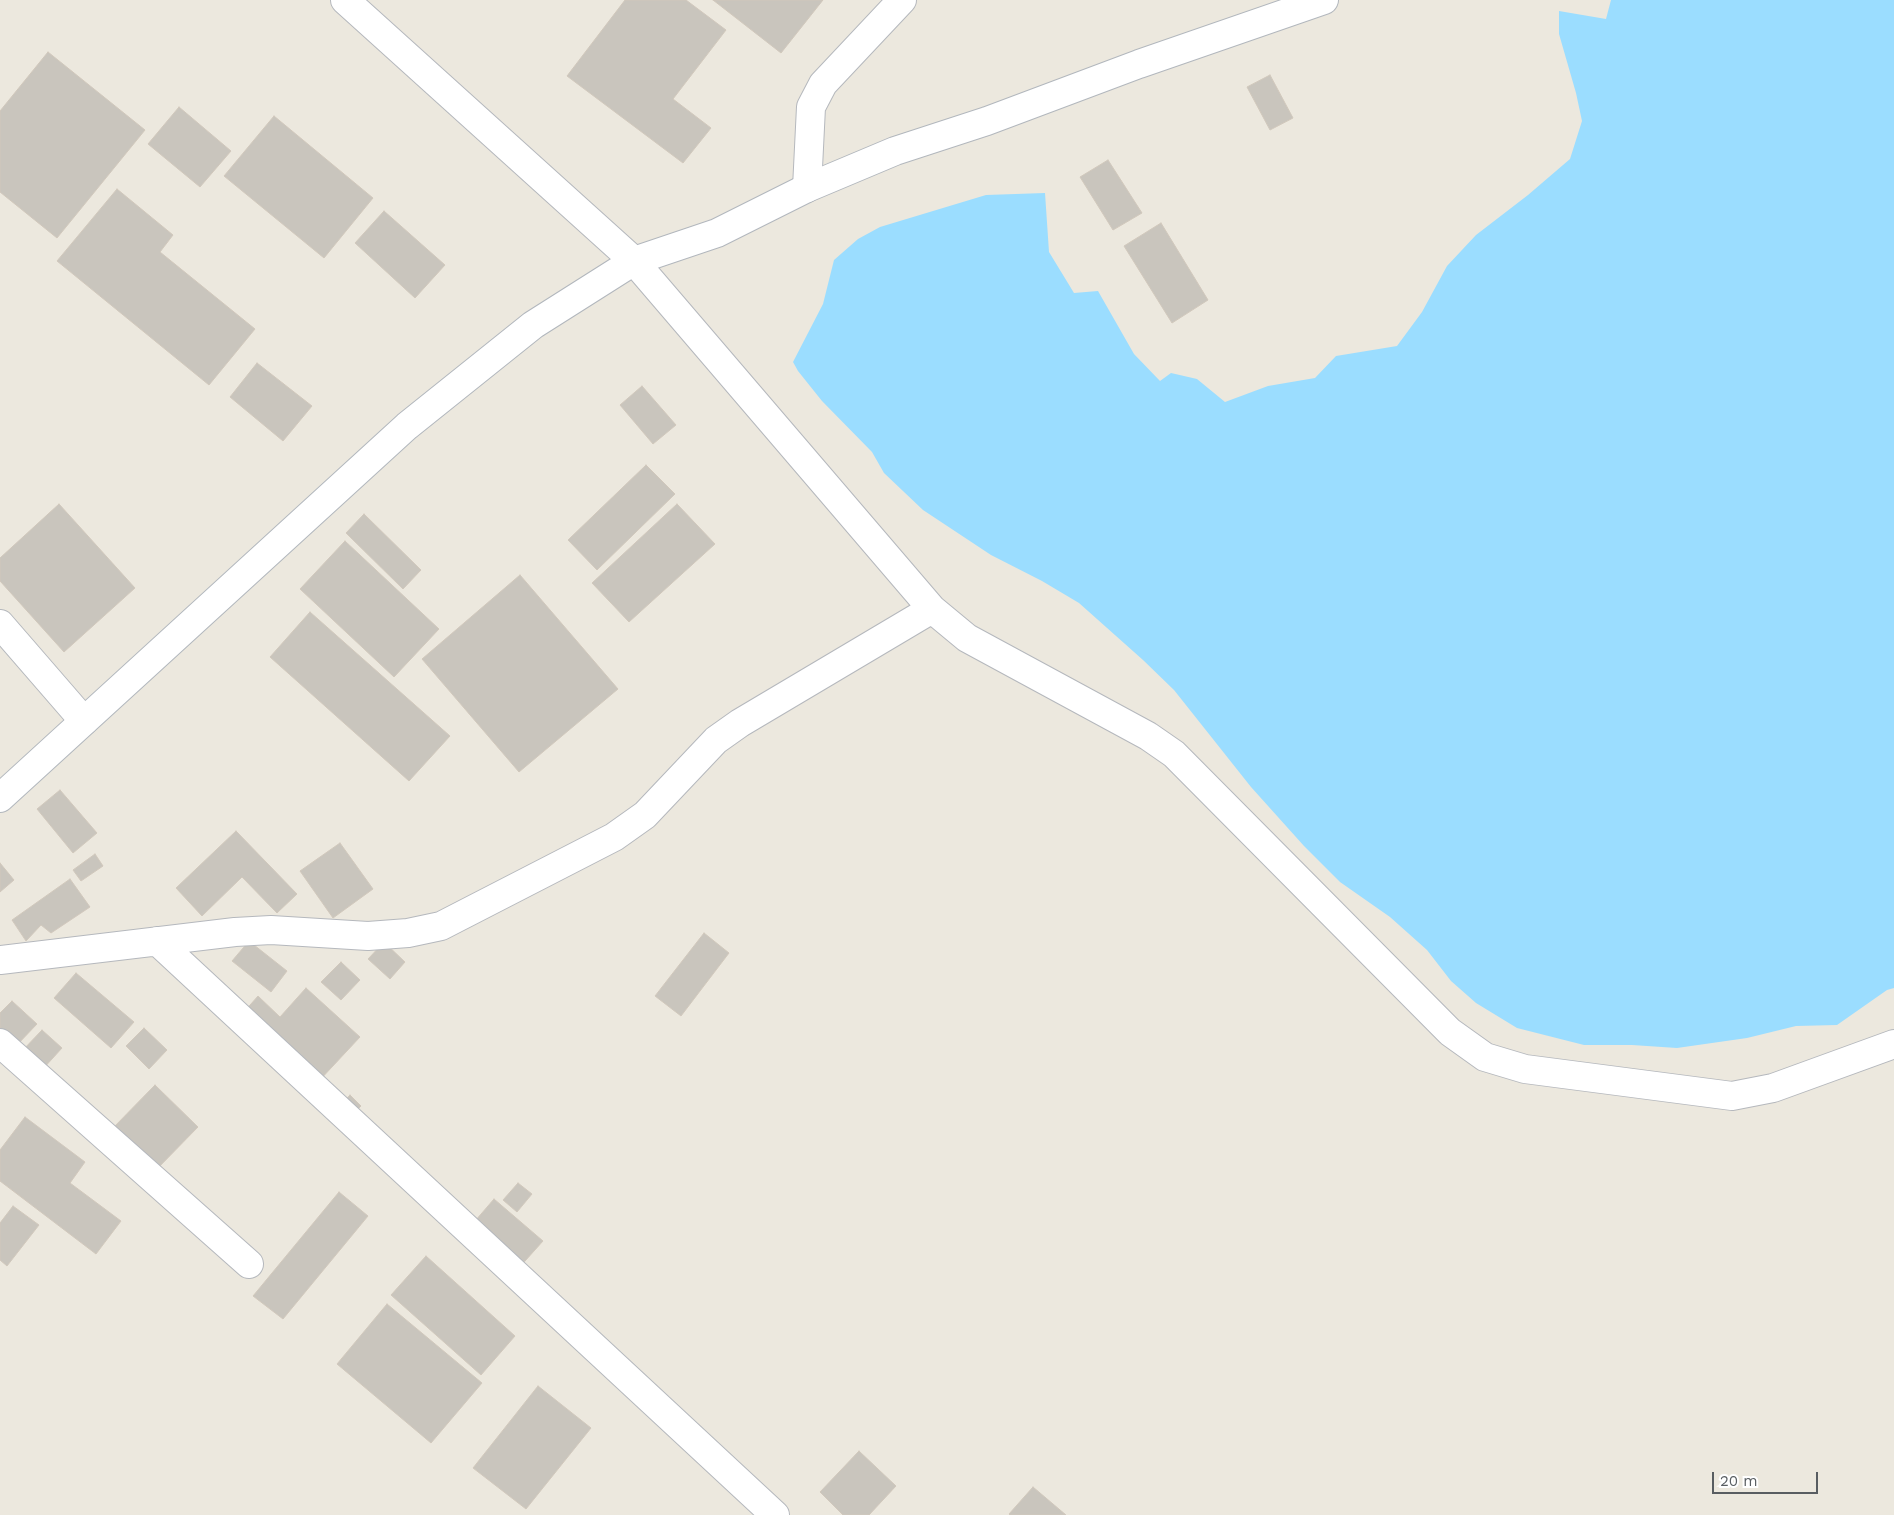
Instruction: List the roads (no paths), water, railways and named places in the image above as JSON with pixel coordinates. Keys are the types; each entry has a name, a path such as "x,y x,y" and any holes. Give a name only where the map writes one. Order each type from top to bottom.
{"street":[{"path":"345,0 634,261 932,609 967,638 1148,736 1174,754 1450,1032 1485,1057 1525,1069 1732,1096 1773,1088 1894,1044"},
{"path":"807,188 811,107 823,84 902,0"},
{"path":"0,798 407,426 533,325 634,261 717,233 807,188 895,151 987,121 1139,64 1324,0"},
{"path":"0,960 157,941 271,930 368,936 408,933 440,926 614,837 645,815 716,740 740,723 932,609"},
{"path":"0,624 84,720"},
{"path":"157,941 775,1515"},
{"path":"0,1043 249,1264"}],"water":[{"path":"1611,0 1894,0 1894,988 1887,990 1837,1025 1796,1026 1747,1038 1677,1048 1632,1045 1584,1045 1517,1028 1476,1003 1451,981 1427,950 1390,917 1340,882 1304,846 1251,787 1174,690 1143,660 1079,603 1042,581 991,555 923,510 884,473 872,452 822,401 793,362 823,304 834,260 858,239 880,227 986,195 1045,193 1049,252 1074,293 1098,291 1134,354 1160,381 1171,373 1197,379 1225,402 1268,386 1315,378 1336,356 1397,346 1422,312 1447,266 1476,235 1528,195 1570,159 1582,121 1559,34 1559,11 1606,19"}]}
